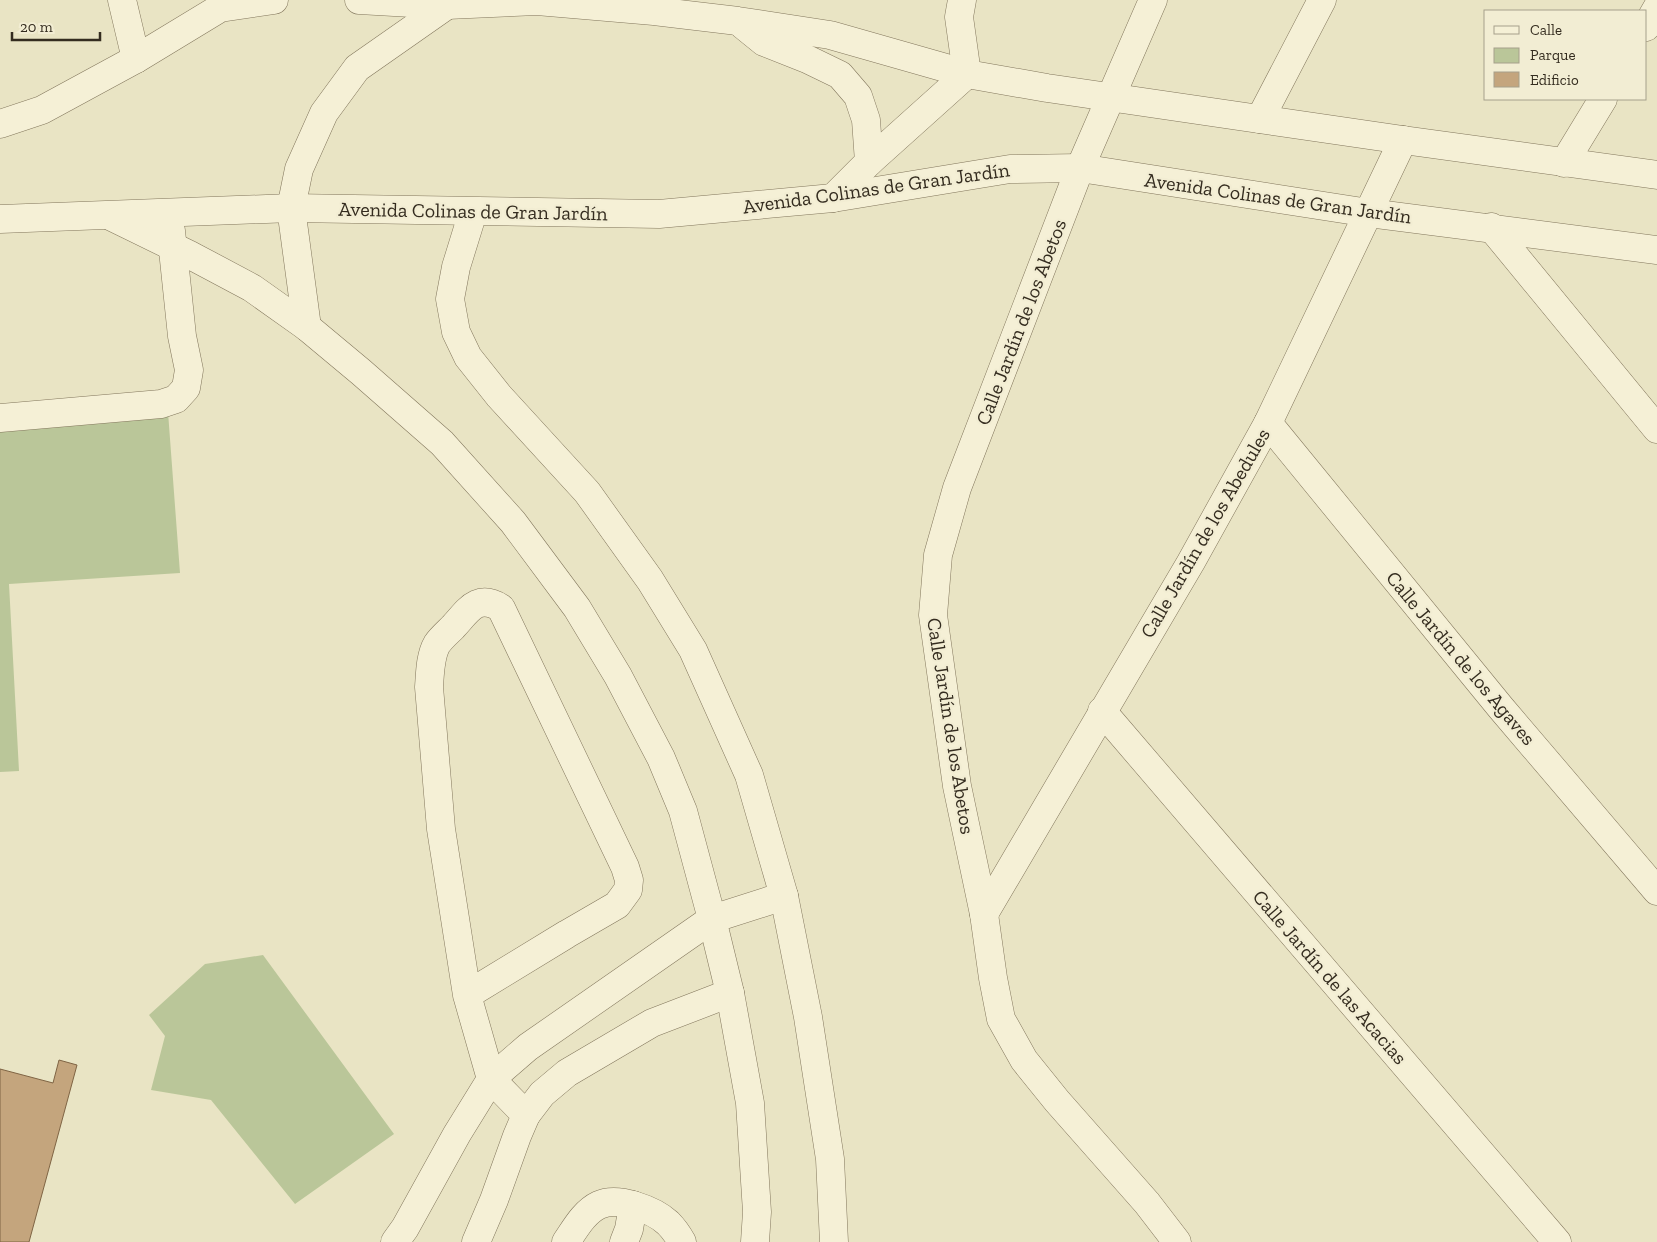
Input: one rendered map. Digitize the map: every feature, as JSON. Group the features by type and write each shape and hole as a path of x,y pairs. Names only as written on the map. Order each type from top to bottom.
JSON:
{"street":[{"path":"122,0 136,59"},
{"path":"0,124 42,110 136,59 220,4 274,0"},
{"path":"360,0 447,5 537,1 654,11 738,21 830,35 967,74 1047,88 1657,175"},
{"path":"962,0 959,17 967,74"},
{"name":"Calle Jardín de los Abetos","path":"1153,0 1080,168 957,488 938,555 933,615 957,786 984,914 1001,1019 1024,1060 1057,1101 1147,1203 1177,1242"},
{"path":"1260,119 1322,0"},
{"path":"307,327 291,208 299,169 324,113 357,68 447,5"},
{"path":"1647,25 1657,8"},
{"path":"738,21 764,42 807,59 840,75 858,96 866,120 869,162"},
{"path":"833,198 869,162 967,74"},
{"path":"1564,163 1602,100"},
{"name":"Calle Jardín de los Abedules","path":"984,914 1191,562 1268,423 1370,213 1403,140"},
{"name":"Avenida Colinas de Gran Jardín","path":"0,219 291,208 659,214 833,198 1010,169 1080,168 1370,213 1491,227 1657,250"},
{"path":"0,418 161,404 176,399 186,388 189,370 182,336 170,212"},
{"path":"473,212 456,267 450,299 456,332 468,357 499,396 587,492 650,580 693,650 749,775 784,896 808,1017 830,1159 834,1242"},
{"path":"109,215 252,288 307,327 361,372 442,443 513,522 577,608 618,676 661,758 683,811 730,993 750,1103 757,1212 754,1242"},
{"path":"1491,227 1657,429"},
{"name":"Calle Jardín de los Agaves","path":"1268,423 1501,708 1657,891"},
{"path":"468,995 617,905 628,890 629,880 625,866 501,608 484,602 474,604 437,644 431,664 429,687 441,829 468,995 491,1079 526,1115"},
{"name":"Calle Jardín de las Acacias","path":"1102,712 1557,1242"},
{"path":"395,1242 405,1228 456,1134 491,1079 528,1047 712,918 784,896"},
{"path":"476,1242 494,1200 516,1136 526,1115 542,1094 567,1073 652,1023 730,993"},
{"path":"566,1242 584,1216 600,1204 618,1202 633,1205 652,1213 666,1222 677,1233 682,1242"},
{"path":"1147,1203 1152,1242"},
{"path":"624,1242 629,1229 633,1205"}],"green space":[{"path":"168,412 180,573 9,584 19,771 0,772 0,429"},
{"path":"263,955 394,1134 295,1204 211,1100 151,1090 165,1036 149,1015 205,964"}],"building":[{"path":"59,1060 77,1065 29,1242 0,1242 0,1069 53,1083"}]}
